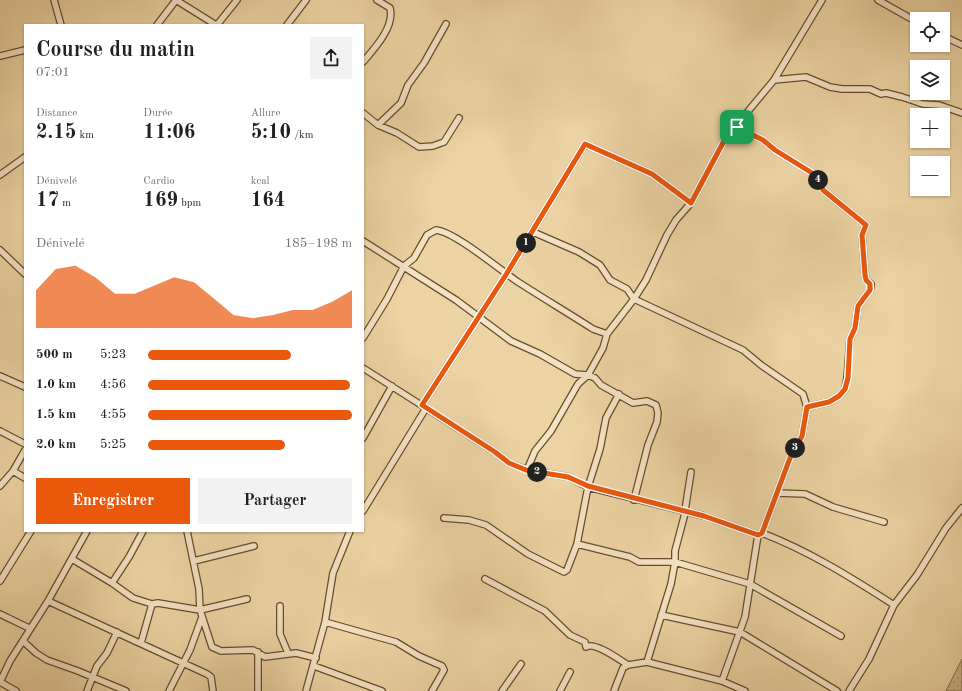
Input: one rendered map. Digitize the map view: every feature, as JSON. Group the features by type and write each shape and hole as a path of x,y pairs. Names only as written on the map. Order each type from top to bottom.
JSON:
{"street":[{"path":"54,0 61,24"},
{"path":"158,24 176,0 215,24"},
{"path":"218,24 237,0"},
{"path":"288,24 306,0"},
{"path":"364,61 386,31 390,18 390,8 377,0"},
{"path":"526,470 535,451 552,431 578,384 588,375 603,348 607,334 634,299 646,280 676,220 691,203 725,139 737,127 774,80 822,0"},
{"path":"878,0 910,18"},
{"path":"378,125 401,103 408,85 424,63 446,24"},
{"path":"950,39 962,45"},
{"path":"0,56 24,50"},
{"path":"774,80 806,77 830,87 842,89 870,89 881,94 886,93 922,104 939,105 962,113"},
{"path":"364,114 378,125 397,133 419,147 433,146 444,142 448,138 459,118"},
{"path":"737,127 763,140 775,150 812,173 821,183 823,190 866,225 862,235 865,275 866,280 870,284 870,290 858,306 855,328 850,339 847,383 839,396 829,402 807,407"},
{"path":"364,509 477,317 507,273 585,144 652,174 691,203"},
{"path":"0,175 24,158"},
{"path":"364,336 387,299 404,266 414,258 427,235 436,230 445,232 480,254 593,329 607,334"},
{"path":"532,232 579,252 600,265 610,280 627,289 634,299 743,350 761,365 803,394 807,407 802,436 790,458 778,493 760,534 745,617 722,681"},
{"path":"364,243 404,266 456,300 477,317 511,340 576,374 588,375 595,378 601,385 633,403 647,401 656,405 658,410 657,422 648,445 634,500"},
{"path":"0,250 24,273"},
{"path":"364,369 495,452 509,463 526,470 568,477 588,486 634,500 704,516 760,534 803,551 857,581 894,605"},
{"path":"0,376 24,387"},
{"path":"364,436 392,386"},
{"path":"444,518 469,520 486,525 528,554 564,572 567,570 578,544 588,486 600,449 606,418 619,394"},
{"path":"0,431 24,443"},
{"path":"0,486 13,471 24,452"},
{"path":"13,471 24,477"},
{"path":"647,662 671,584 675,562 675,551 685,512 691,472"},
{"path":"778,493 805,494 833,507 884,522"},
{"path":"850,691 869,659 894,605 917,575 946,528 962,508"},
{"path":"0,581 30,532"},
{"path":"16,691 0,682 29,628 48,601 86,532"},
{"path":"112,583 129,557 142,532"},
{"path":"187,532 199,589 200,610 209,642 215,650 253,650 264,656 288,653 316,658"},
{"path":"306,691 325,622 333,573 350,532"},
{"path":"578,544 630,557 639,562 675,562 750,584 841,636"},
{"path":"194,561 254,546"},
{"path":"72,559 112,583 133,598 152,604 158,603 200,610 247,599"},
{"path":"485,579 544,611 570,635 585,642 586,647 592,645 617,657 628,665"},
{"path":"48,601 183,662 211,677 213,691"},
{"path":"141,643 152,604"},
{"path":"280,606 280,634 288,653"},
{"path":"0,614 29,628"},
{"path":"661,615 740,632 837,691"},
{"path":"169,691 190,650 198,624 202,617"},
{"path":"325,622 396,642 418,656 442,666 444,670 432,691"},
{"path":"88,691 94,678 97,666 107,653 117,632"},
{"path":"23,641 41,657 126,691"},
{"path":"258,652 258,691"},
{"path":"614,691 623,668 628,665 647,662 722,681 745,691"},
{"path":"502,691 521,664"},
{"path":"314,666 382,691"},
{"path":"560,691 570,672"}],"shaded area":[{"path":"962,659 962,691 946,691"}],"route":[{"path":"737,127 763,140 775,150 812,173 823,186 823,190 866,225 862,235 865,275 866,280 870,284 870,290 858,306 855,328 850,339 848,378 845,389 839,396 829,402 807,407 802,436 790,458 762,533 758,535 745,529 704,516 634,500 588,486 568,477 526,470 509,463 495,452 422,405 477,317 507,273 585,144 652,174 691,203 725,139 737,127"}]}
